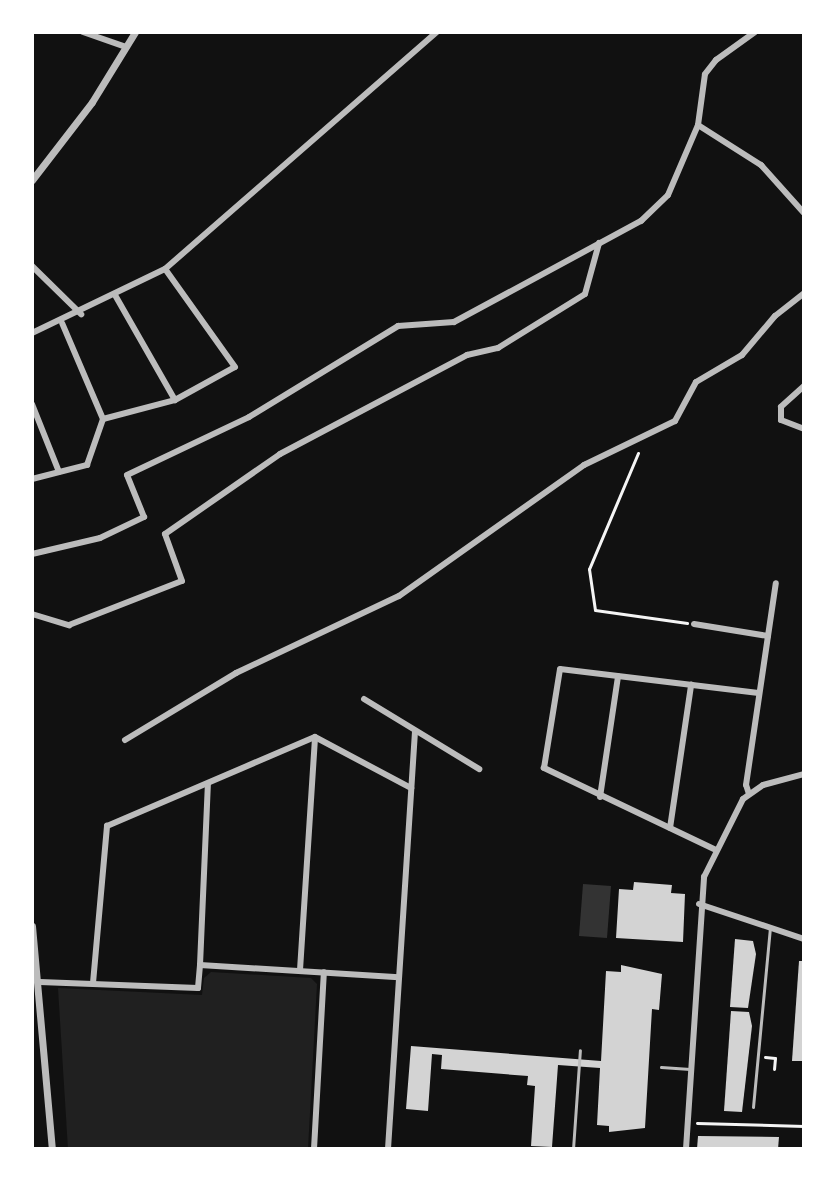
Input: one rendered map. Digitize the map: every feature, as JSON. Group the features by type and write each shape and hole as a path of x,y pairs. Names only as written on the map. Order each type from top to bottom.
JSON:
{"street":[{"path":"83,32 126,47"},
{"path":"32,180 92,102 135,32"},
{"path":"32,333 81,314 165,269 437,32"},
{"path":"32,554 100,538 144,517 127,475 249,417 398,326 454,322 657,210 684,166 698,125 705,74 716,60 755,32"},
{"path":"698,125 761,165 804,213"},
{"path":"32,614 69,625 182,581 165,534 280,454 442,368 498,348 585,294 599,243"},
{"path":"32,266 81,314"},
{"path":"103,419 175,400 235,367 165,269"},
{"path":"125,740 236,673 399,596 584,465 675,421 696,382 742,355 775,316 804,293"},
{"path":"115,295 175,400"},
{"path":"32,479 87,465 103,419 62,323"},
{"path":"804,386 781,407 781,420 804,429"},
{"path":"32,404 59,472"},
{"path":"686,1149 699,904 716,850 749,794 759,693 776,583"},
{"path":"694,624 768,636"},
{"path":"716,850 544,768 560,669 759,693"},
{"path":"600,797 618,676"},
{"path":"670,828 691,685"},
{"path":"364,699 479,769"},
{"path":"388,1149 415,731"},
{"path":"315,737 411,788"},
{"path":"93,983 107,826 315,737"},
{"path":"300,970 315,737"},
{"path":"749,794 804,774"},
{"path":"40,982 198,988 208,784"},
{"path":"699,904 804,939"},
{"path":"32,926 40,982 52,1149"},
{"path":"200,965 399,977"},
{"path":"314,1149 324,972"}],"lane":[{"path":"753,1107 770,928"},
{"path":"573,1149 580,1050"},
{"path":"661,1067 690,1069"}],"path":[{"path":"638,453 589,569 595,610 694,624"},
{"path":"757,1056 775,1058 774,1069"},
{"path":"697,1123 804,1126"}],"shaded area":[{"path":"583,884 611,886 607,938 579,936"},
{"path":"211,972 311,978 317,984 308,1149 68,1149 58,988 202,995 204,978"}],"building":[{"path":"634,882 672,885 671,893 685,894 683,942 616,938 619,889 633,890"},
{"path":"735,939 753,941 756,954 748,1008 730,1007"},
{"path":"799,961 804,961 804,1061 792,1061"},
{"path":"621,965 662,974 659,1010 652,1009 645,1128 609,1132 609,1126 597,1125 600,1068 558,1065 552,1147 531,1146 535,1086 527,1085 528,1076 441,1069 442,1055 432,1054 428,1111 406,1109 411,1046 601,1061 606,971 621,972"},
{"path":"731,1011 749,1012 752,1026 742,1112 724,1111"},
{"path":"698,1136 779,1137 778,1149 697,1149"}]}
